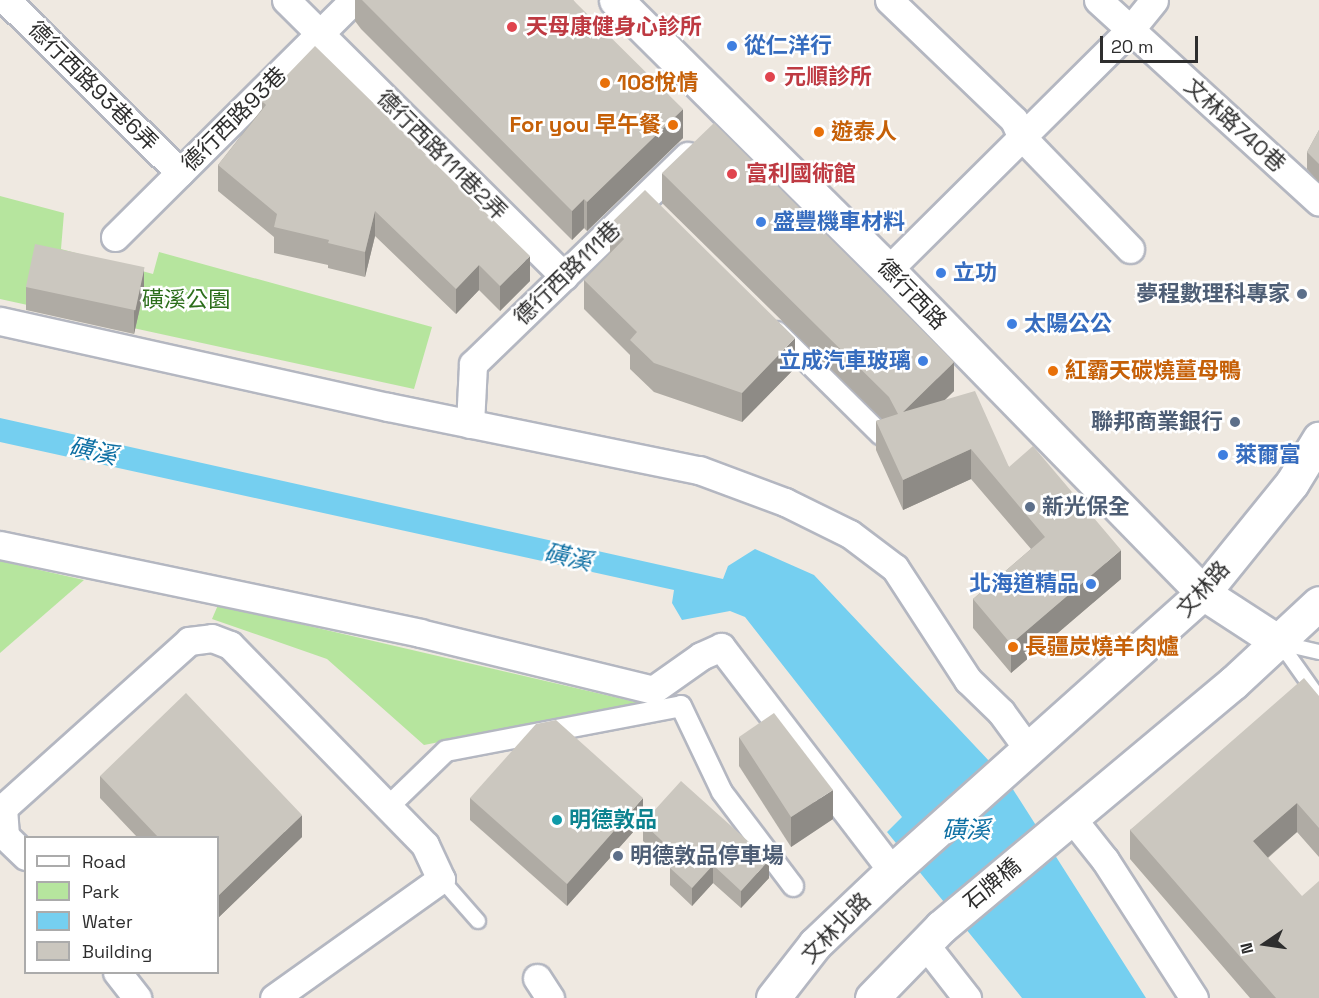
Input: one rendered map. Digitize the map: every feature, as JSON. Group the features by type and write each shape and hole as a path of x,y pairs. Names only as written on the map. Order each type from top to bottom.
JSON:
{"main road":[{"name":"德行西路","path":"616,0 717,128 888,270 1203,593 1280,643"},
{"name":"文林路","path":"1018,757 1203,593 1292,483 1319,439"},
{"path":"1070,816 1280,643 1319,603"},
{"path":"898,866 1018,757"},
{"name":"石牌橋","path":"932,935 1070,816"},
{"name":"文林北路","path":"773,998 815,944 898,866"},
{"path":"872,998 932,935"}],"street":[{"name":"德行西路93巷6弄","path":"6,0 180,172"},
{"name":"德行西路111巷2弄","path":"286,0 564,276"},
{"name":"德行西路93巷","path":"115,237 354,0"},
{"path":"890,0 1014,120 1021,136 1130,249"},
{"name":"文林路740巷","path":"1098,0 1319,202"},
{"path":"888,270 1130,30 1154,0"},
{"name":"德行西路111巷","path":"470,424 473,364 564,276 651,208 717,128"},
{"path":"762,317 881,435"},
{"path":"0,321 470,424 699,470 785,502 850,534 895,568 968,680 1001,712 1018,757"},
{"path":"0,545 420,633 653,690 701,656 721,647 898,866"},
{"path":"24,854 3,836 3,808 189,641 212,638 230,645 425,845 441,879 274,998"},
{"path":"387,808 446,751 681,706 722,792 793,886"},
{"path":"1070,816 1105,860 1194,998"},
{"path":"932,935 967,998"},
{"path":"119,974 137,998"}],"lane":[{"path":"1280,643 1319,652"},
{"path":"1280,643 1319,698"},
{"path":"441,879 478,921"}],"green space":[{"name":"磺溪公園","path":"0,196 64,213 61,249 153,274 159,252 432,327 414,389 0,299"},
{"path":"0,561 84,580 0,653"},
{"path":"218,605 640,703 424,745 327,659 212,619"}],"water":[{"name":"磺溪","path":"0,418 723,579 728,566 755,549 814,575 1007,780 1146,998 1022,998 887,832 902,817 745,617 730,611 682,620 672,603 674,590 0,442"}],"building":[{"path":"362,0 573,0 683,109 587,202 584,199 572,211"},
{"path":"315,46 530,256 500,286 479,265 456,289 375,211 365,252 328,243 329,240 274,227 277,214 218,165 266,105 262,101"},
{"path":"714,123 954,362 903,412 975,391 1009,467 1033,446 1121,550 1011,644 973,599 1045,537 971,449 903,480 876,421 898,414 889,397 662,173"},
{"path":"1319,130 1319,164 1307,152"},
{"path":"645,190 795,338 742,393 654,363 630,340 637,332 584,280 624,239 610,224"},
{"path":"35,244 145,267 135,310 26,287"},
{"path":"1304,678 1319,696 1319,828 1297,803 1253,841 1302,896 1319,881 1319,998 1276,998 1130,830"},
{"path":"186,693 302,815 219,895 219,836 157,836 100,776"},
{"path":"774,713 833,790 791,817 739,737"},
{"name":"明德敦品","path":"556,720 643,798 567,884 470,798 536,724"},
{"name":"明德敦品","path":"681,781 769,860 741,891 713,865 692,888 670,868 679,857 643,823"}],"place":[{"name":"天母康健身心診所","path":"512,27"},
{"name":"從仁洋行","path":"732,46"},
{"name":"元順診所","path":"770,77"},
{"name":"108悅情","path":"605,83"},
{"name":"For you 早午餐","path":"673,125"},
{"name":"遊泰人","path":"819,132"},
{"name":"富利國術館","path":"732,174"},
{"name":"盛豐機車材料","path":"761,222"},
{"name":"立功","path":"941,273"},
{"name":"夢程數理科專家","path":"1302,294"},
{"name":"太陽公公","path":"1012,324"},
{"name":"立成汽車玻璃","path":"923,361"},
{"name":"紅霸天碳燒薑母鴨","path":"1053,371"},
{"name":"聯邦商業銀行","path":"1235,422"},
{"name":"萊爾富","path":"1223,455"},
{"name":"新光保全","path":"1030,507"},
{"name":"北海道精品","path":"1091,584"},
{"name":"長疆炭燒羊肉爐","path":"1013,647"},
{"name":"明德敦品","path":"557,820"},
{"name":"明德敦品停車場","path":"618,856"}]}
